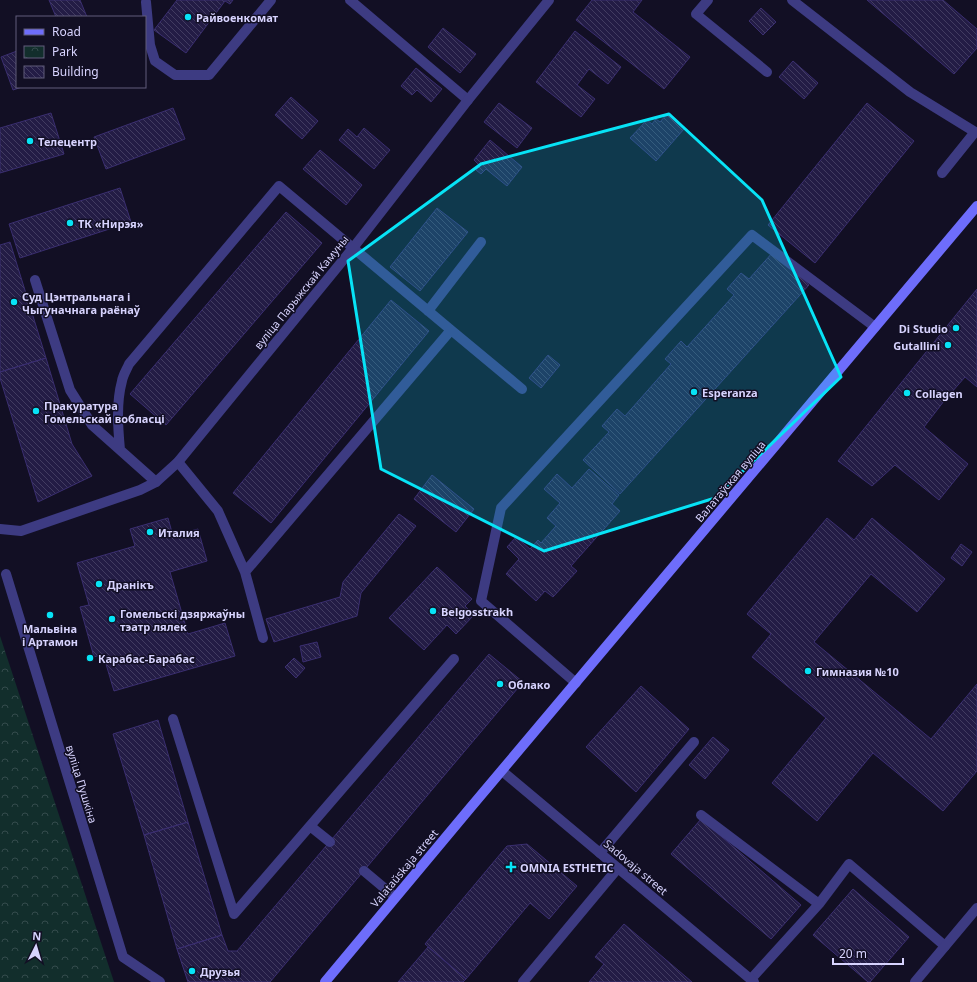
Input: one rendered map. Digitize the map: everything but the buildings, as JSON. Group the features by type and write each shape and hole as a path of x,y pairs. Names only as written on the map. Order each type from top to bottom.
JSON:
{"street":[{"path":"146,2 150,45 155,60 175,76 189,76 209,75 271,0"},
{"path":"350,0 468,100"},
{"name":"вуліца Парыжскай Камуны","path":"0,529 21,531 140,490 156,482 178,462 353,248 468,100 549,0"},
{"path":"708,0 696,14 767,72"},
{"path":"792,0 910,92 975,132 942,173"},
{"path":"120,450 118,432 119,392 122,379 129,364 279,186 522,390"},
{"name":"Валатаўская вуліца","path":"502,771 977,206"},
{"path":"576,683 481,601 501,508 752,236 876,327"},
{"path":"428,311 481,242"},
{"path":"35,280 70,390 92,425 156,482"},
{"path":"245,572 452,330"},
{"path":"178,462 218,511 245,572 263,638"},
{"name":"вуліца Пушкіна","path":"6,574 123,957 160,982"},
{"path":"173,719 234,914 454,659"},
{"path":"600,853 694,742"},
{"name":"Sadovaja street","path":"502,771 752,981"},
{"name":"Valataŭskaja street","path":"325,982 502,771"},
{"path":"701,815 819,904"},
{"path":"310,826 330,842"},
{"path":"752,981 819,904 850,864 945,946"},
{"path":"523,982 618,868"},
{"path":"364,871 395,897"},
{"path":"915,982 977,908"}],"highlighted area":[{"path":"669,114 762,200 841,377 715,498 544,551 381,469 348,261 481,164"}],"green space":[{"path":"0,636 114,982 0,982"}],"place":[{"name":"Райвоенкомат","path":"188,17"},
{"name":"Телецентр","path":"30,141"},
{"name":"ТК «Нирэя»","path":"70,223"},
{"name":"Суд Цэнтральнага і Чыгуначнага раёнаў","path":"14,302"},
{"name":"Di Studio","path":"956,328"},
{"name":"Gutallini","path":"948,345"},
{"name":"Esperanza","path":"694,392"},
{"name":"Collagen","path":"907,393"},
{"name":"Пракуратура Гомельскай вобласці","path":"36,411"},
{"name":"Италия","path":"150,532"},
{"name":"Дранікъ","path":"99,584"},
{"name":"Belgosstrakh","path":"433,611"},
{"name":"Мальвіна і Артамон","path":"50,615"},
{"name":"Гомельскі дзяржаўны тэатр лялек","path":"112,619"},
{"name":"Карабас-Барабас","path":"90,658"},
{"name":"Гимназия №10","path":"808,671"},
{"name":"Облако","path":"500,684"},
{"name":"OMNIA ESTHETIC","path":"511,867"},
{"name":"Друзья","path":"192,971"}]}
